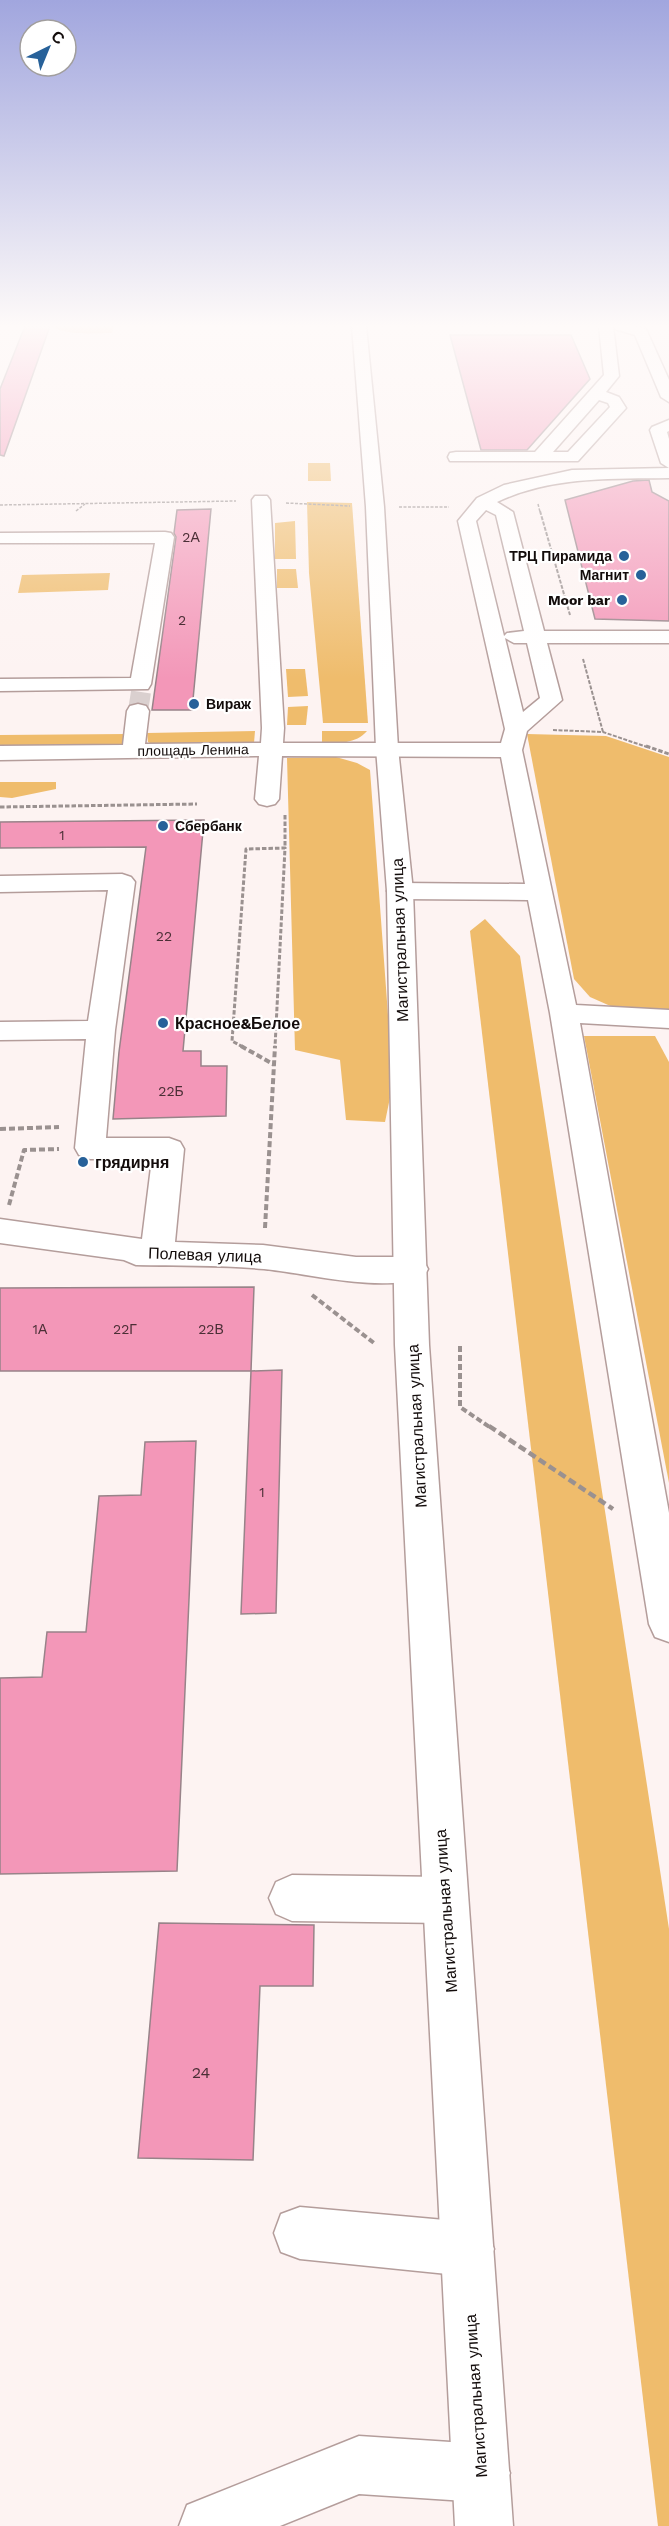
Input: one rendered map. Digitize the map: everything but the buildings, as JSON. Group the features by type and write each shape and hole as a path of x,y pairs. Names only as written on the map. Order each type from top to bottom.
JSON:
{"main road":[{"name":"Магистральная улица","path":"369,444 375,507 387,748 400,891 412,1345 482,2500"},
{"path":"540,457 551,444"},
{"path":"456,457 572,457 584,444"},
{"path":"663,444 669,463"},
{"path":"669,473 572,475 532,483 510,489 483,502 467,522 495,638 514,739 540,892 564,1013 654,1537 665,1582 669,1624"},
{"path":"261,500 272,750 267,799"},
{"path":"483,502 504,512 551,700 514,739"},
{"path":"0,538 165,537 140,696 134,751"},
{"path":"495,638 669,637"},
{"path":"0,685 140,696"},
{"name":"площадь Ленина","path":"0,753 387,748 514,739"},
{"path":"0,884 122,882 101,1030 91,1137 169,1149 157,1253"},
{"path":"400,891 540,892"},
{"path":"564,1013 669,1019"},
{"path":"0,1031 101,1030"},
{"name":"Полевая улица","path":"0,1239 18,1251 263,1257 356,1269 411,1269"},
{"path":"292,1898 445,1900"},
{"path":"300,2233 467,2249"},
{"path":"208,2526 359,2465 482,2500"}],"path":[{"path":"532,483 603,732"},
{"path":"76,511 86,503"},
{"path":"0,807 197,804"},
{"path":"273,1064 232,1041 246,849 285,848 263,1257 374,1343"},
{"path":"0,1129 91,1137"},
{"path":"0,1239 24,1150 91,1137"},
{"path":"460,1346 459,1407 654,1537"}],"shaded area":[{"path":"308,463 330,463 331,481 308,481"},
{"path":"307,502 352,503 368,723 323,723 309,573"},
{"path":"295,521 296,559 275,559 275,523"},
{"path":"277,569 296,569 298,588 277,588"},
{"path":"110,573 108,590 18,593 22,575"},
{"path":"286,669 305,669 308,696 288,697"},
{"path":"308,706 306,725 287,725 288,707"},
{"path":"255,731 254,743 152,744 148,742 147,733"},
{"path":"322,731 367,731 352,741 322,744"},
{"path":"127,734 127,740 121,746 0,746 0,735"},
{"path":"527,734 606,736 669,757 669,1013 624,1012 590,997 574,979"},
{"path":"336,757 357,763 370,770 393,1083 385,1122 346,1120 340,1060 295,1050 287,758"},
{"path":"0,782 56,782 56,789 12,798 0,797"},
{"path":"485,919 520,956 669,1929 669,2526 658,2526 470,931"},
{"path":"584,1036 655,1036 669,1062 669,1483"}],"tunnel":[{"path":"138,711 141,692"}],"place":[{"name":"ТРЦ Пирамида","path":"624,556"},
{"name":"Магнит","path":"641,575"},
{"name":"Moor bar","path":"622,600"},
{"name":"Вираж","path":"194,704"},
{"name":"Сбербанк","path":"163,826"},
{"name":"Красное&Белое","path":"163,1023"},
{"name":"грядирня","path":"83,1162"}]}
